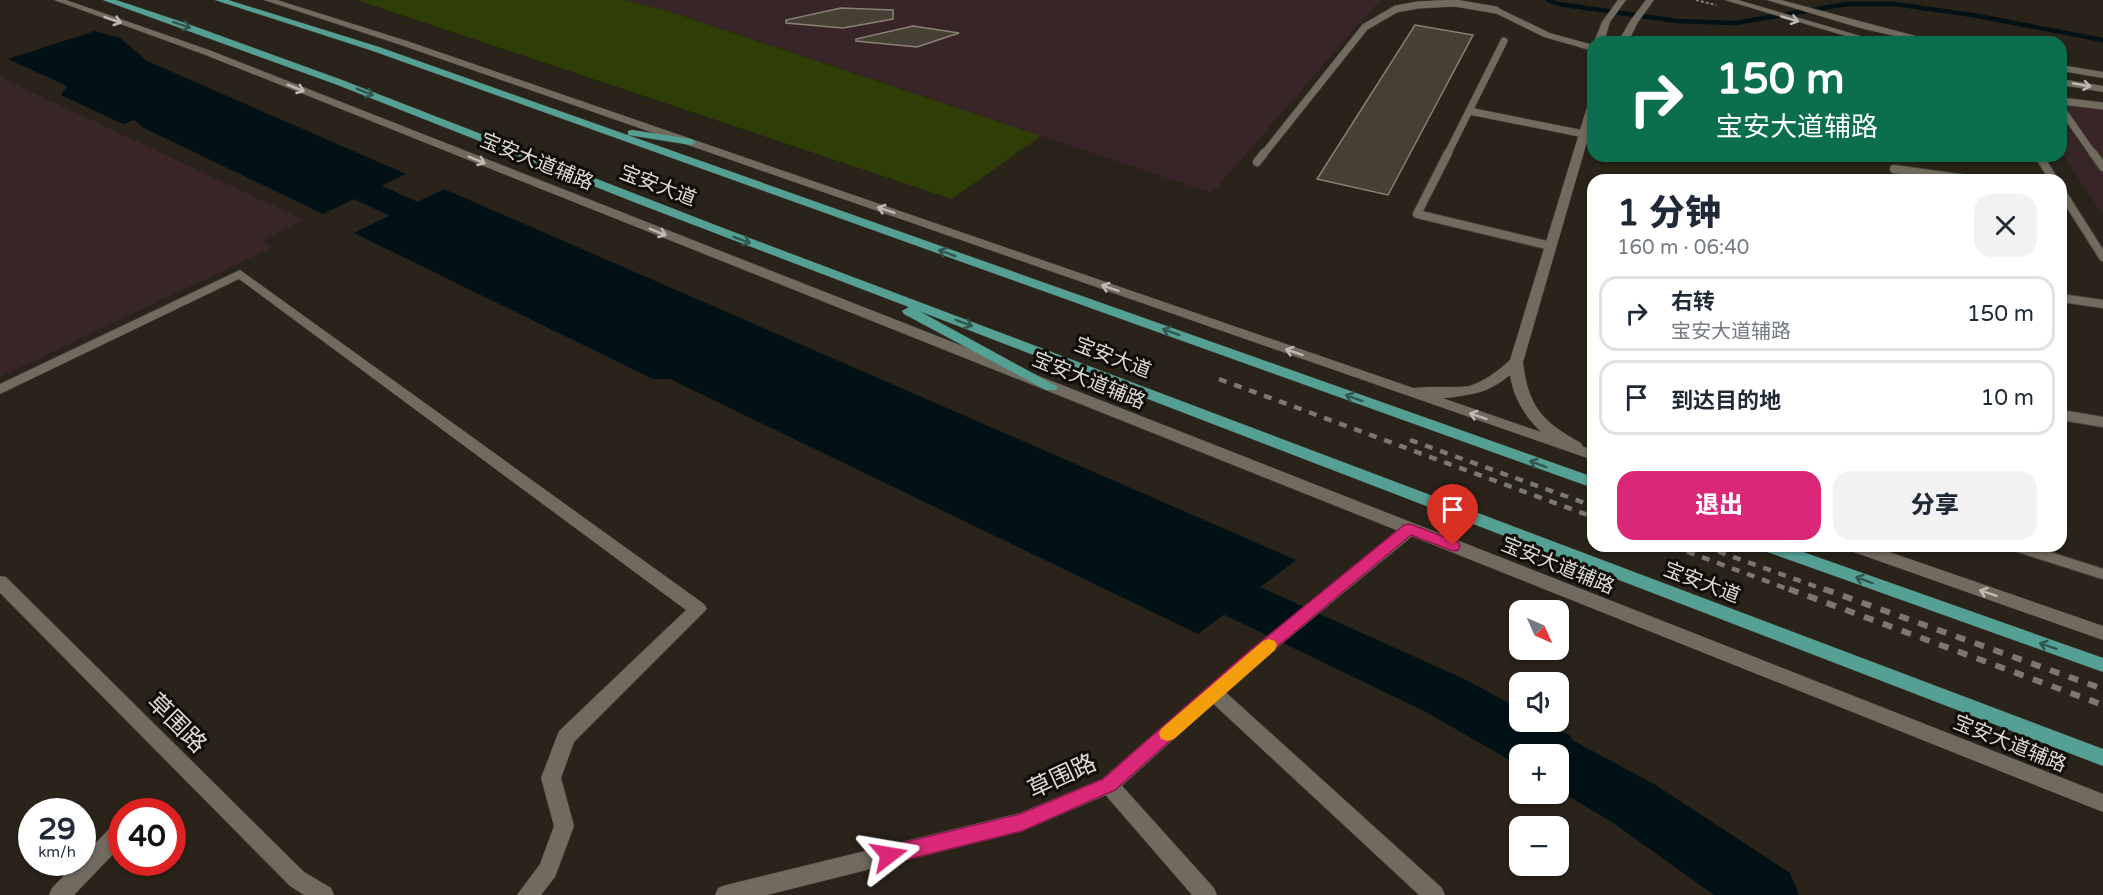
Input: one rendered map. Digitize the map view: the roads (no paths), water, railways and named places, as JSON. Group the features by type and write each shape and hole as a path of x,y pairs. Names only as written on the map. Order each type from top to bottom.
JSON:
{"main road":[{"name":"宝安大道辅路","path":"58,0 206,52 2103,803"},
{"name":"宝安大道","path":"107,0 333,80 620,194 2103,758"},
{"name":"宝安大道","path":"219,0 376,50 598,128 1587,481"},
{"path":"268,0 404,43 1587,453"},
{"path":"1601,36 1606,22 1623,0"},
{"path":"1626,36 1647,3 1656,0"},
{"path":"1771,0 1907,36"},
{"path":"1725,2 1741,4 1854,36"},
{"path":"1496,9 1547,35 1587,46"},
{"path":"2067,69 2103,75"},
{"path":"2067,83 2103,89"},
{"path":"1587,124 1516,362 1517,381 1528,411 1556,436 1587,452"},
{"path":"598,128 691,142"},
{"path":"0,390 240,274 698,609 566,737 551,778 564,826 548,870 528,895"},
{"path":"856,283 1051,387"},
{"path":"1411,392 1449,394 1470,391 1502,376 1516,362"},
{"name":"草围路","path":"726,895 1022,822 1109,785 1248,662 1410,529"},
{"path":"1785,552 2103,665"},
{"path":"1871,552 2103,633"},
{"name":"草围路","path":"0,582 297,879 323,895"},
{"path":"1214,693 1434,895"},
{"path":"1109,785 1206,895"},
{"path":"60,895 108,845"}],"lane":[{"path":"1432,0 1496,9"},
{"path":"1474,0 1496,9"},
{"path":"1257,162 1365,27 1377,16 1388,10 1404,7 1455,3"},
{"path":"1504,41 1417,214 1551,246"},
{"path":"2067,102 2103,106"},
{"path":"1469,111 1584,134"},
{"path":"2067,116 2103,167"},
{"path":"1894,169 1930,174"},
{"path":"2067,201 2103,257"},
{"path":"2067,299 2103,304"},
{"path":"2067,416 2103,422"},
{"path":"2034,552 2103,574"}],"waterway":[{"path":"1548,0 1559,4 1676,21 1735,23 1847,4 1895,4 1972,15 2103,40"},
{"path":"312,166 459,235"},
{"path":"1187,575 1446,696 1532,744"},
{"path":"1569,766 1633,803 1767,895"}],"railway":[{"path":"1219,379 1587,515"},
{"path":"1410,440 1587,504"},
{"path":"1688,552 1793,591"},
{"path":"1720,552 1828,591"},
{"path":"1789,589 2103,705"},
{"path":"1824,589 2103,689"}]}
